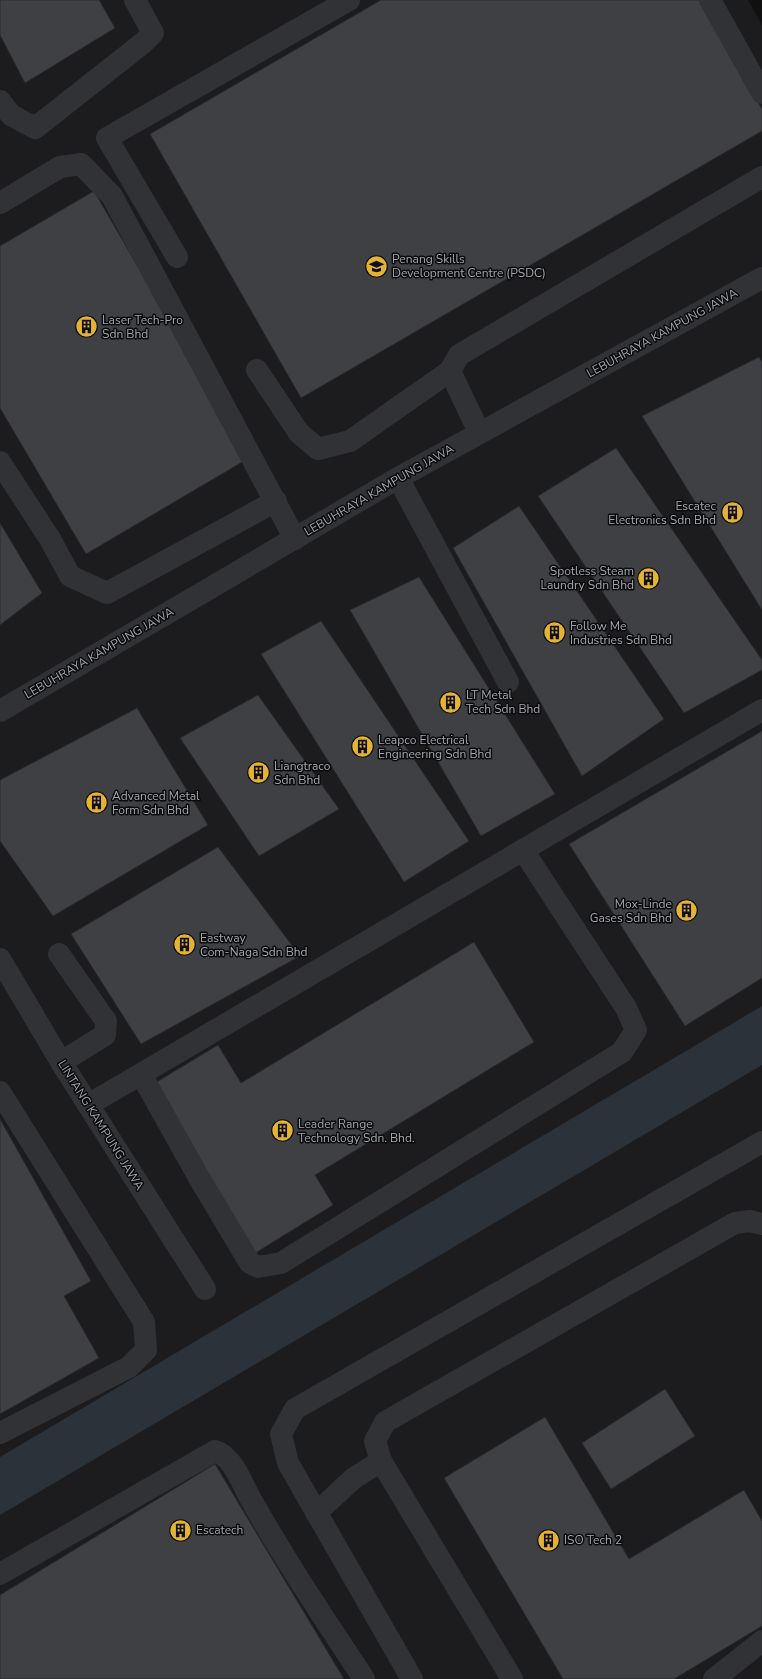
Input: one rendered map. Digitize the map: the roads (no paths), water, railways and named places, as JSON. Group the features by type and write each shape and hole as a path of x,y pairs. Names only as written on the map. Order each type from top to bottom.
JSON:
{"street":[{"path":"0,101 11,115 35,128 143,43 153,32 135,0"},
{"path":"178,257 107,138 349,0"},
{"path":"710,0 762,93"},
{"path":"0,203 60,167 81,164 112,196 295,539"},
{"path":"257,370 299,433 318,449 350,441 450,371 459,354 762,177"},
{"name":"LEBUHRAYA KAMPUNG JAWA","path":"0,711 398,478 479,432 762,278"},
{"path":"450,371 479,432"},
{"path":"0,462 50,539 70,576 106,593 276,501"},
{"path":"398,478 508,682"},
{"path":"88,1105 762,710"},
{"path":"141,1074 198,1176 250,1263 258,1267 281,1263 622,1052 636,1030 626,1008 523,850"},
{"path":"59,954 106,1021 105,1035 61,1062"},
{"name":"LINTANG KAMPUNG JAWA","path":"0,959 61,1062 205,1289"},
{"path":"0,1092 144,1322 146,1350 129,1367 0,1433"},
{"path":"412,1679 288,1464 281,1434 295,1409 762,1142"},
{"path":"512,1679 381,1461 375,1441 385,1422 735,1223 750,1221 762,1224"},
{"path":"0,1574 215,1451 223,1453 232,1466 276,1544 364,1679"},
{"path":"316,1513 354,1478 381,1461"},
{"path":"714,1679 762,1641"}],"place":[{"name":"Penang Skills Development Centre (PSDC)","path":"377,266"},
{"name":"Laser Tech-Pro Sdn Bhd","path":"86,327"},
{"name":"Escatec Electronics Sdn Bhd","path":"732,513"},
{"name":"Spotless Steam Laundry Sdn Bhd","path":"649,578"},
{"name":"Follow Me Industries Sdn Bhd","path":"554,633"},
{"name":"LT Metal Tech Sdn Bhd","path":"451,702"},
{"name":"Leapco Electrical Engineering Sdn Bhd","path":"363,747"},
{"name":"Liangtraco Sdn Bhd","path":"259,773"},
{"name":"Advanced Metal Form Sdn Bhd","path":"97,803"},
{"name":"Mox-Linde Gases Sdn Bhd","path":"687,911"},
{"name":"Eastway Com-Naga Sdn Bhd","path":"185,945"},
{"name":"Leader Range Technology Sdn. Bhd.","path":"283,1131"},
{"name":"Escatech","path":"181,1530"},
{"name":"ISO Tech 2","path":"549,1540"}]}
